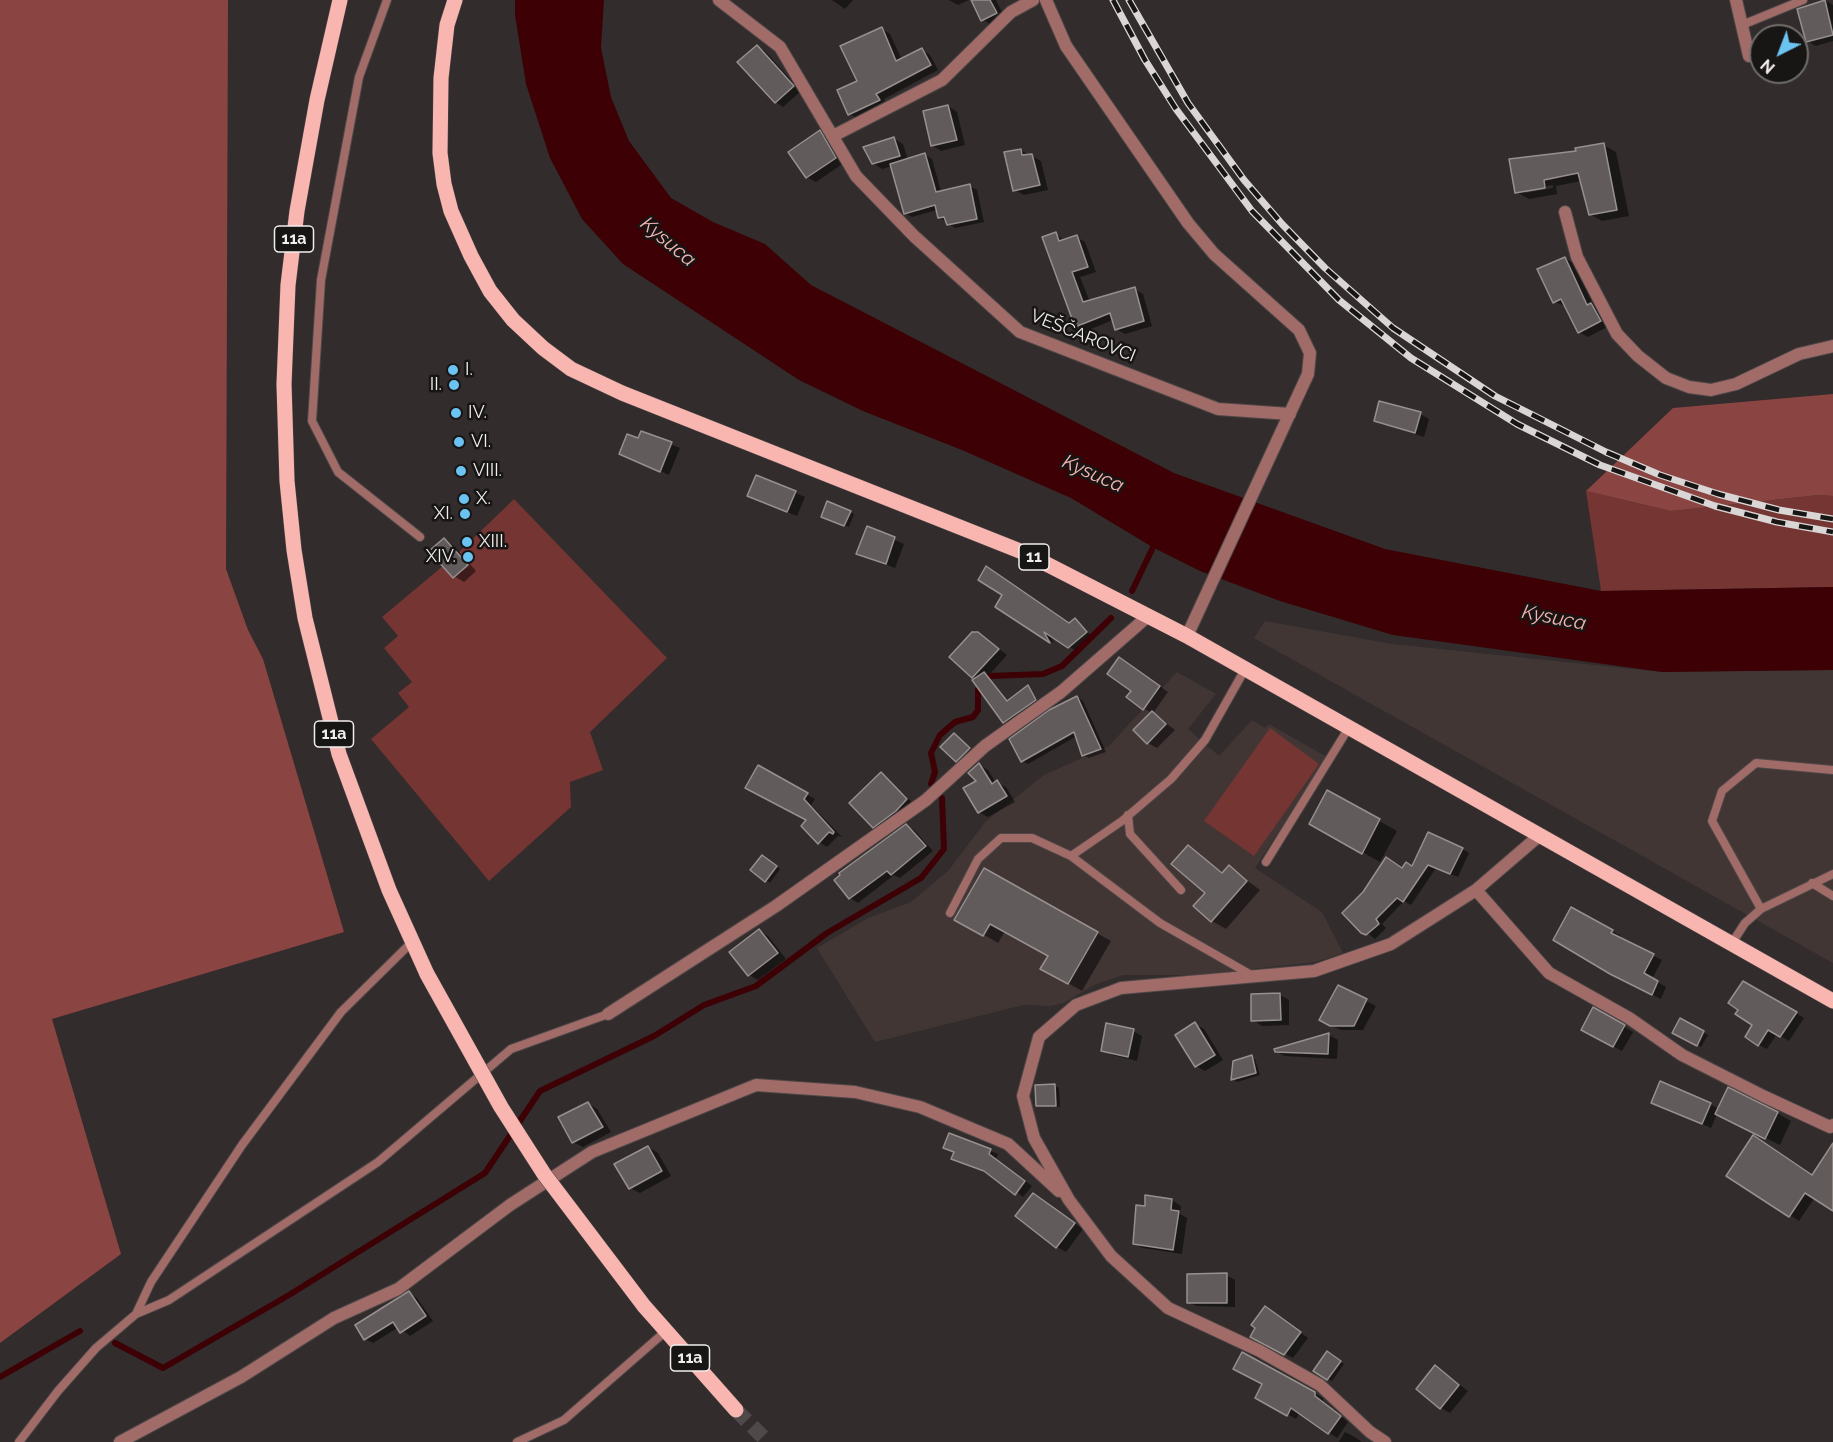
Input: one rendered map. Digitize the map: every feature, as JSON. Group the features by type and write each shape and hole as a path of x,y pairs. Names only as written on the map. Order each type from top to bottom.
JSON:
{"main road":[{"name":"11a","path":"340,0 317,100 288,285 284,384 287,481 299,584 321,687 339,754 412,942 427,974 496,1098 544,1174 644,1306 736,1410"},
{"name":"11","path":"455,0 447,25 441,78 440,153 444,184 451,211 490,291 513,320 543,348 571,369 622,393 1025,553 1187,636 1244,671 1833,1001"}],"street":[{"name":"VEŠČAROVCI","path":"719,0 780,47 856,176 914,236 1020,332 1218,409 1290,414"},
{"path":"833,136 942,80 1011,12 1033,0"},
{"path":"1046,0 1066,46 1188,223 1214,254 1299,330 1310,353 1308,374 1187,636"},
{"path":"1736,0 1749,56"},
{"path":"1565,212 1577,257 1617,334 1638,356 1666,378 1689,387 1711,390 1736,384 1800,354 1833,345"},
{"path":"608,1014 776,906 926,800 985,746 1060,692 1147,617"},
{"path":"1385,1442 1370,1432 1320,1385 1260,1351 1168,1308 1111,1256 1069,1200 1034,1138 1023,1096 1039,1037 1076,1005 1121,988 1256,978 1314,971 1391,944 1476,890 1540,836"},
{"path":"1476,890 1549,973 1629,1018 1682,1055 1763,1096 1830,1126 1833,1125"},
{"path":"120,1442 242,1377 334,1318 398,1289 510,1205 592,1152 756,1085 855,1092 920,1107 1008,1144 1069,1200"}],"lane":[{"path":"387,0 359,77 321,280 312,421 338,472 420,537"},
{"path":"1742,25 1803,0"},
{"path":"1071,856 1128,815 1171,778 1205,740 1244,671"},
{"path":"1266,862 1348,729"},
{"path":"1761,909 1712,821 1722,792 1756,763 1833,770"},
{"path":"1128,815 1130,834 1181,890"},
{"path":"950,913 978,859 1000,838 1032,838 1071,856 1160,923 1256,978"},
{"path":"1732,943 1745,923 1761,909 1833,874"},
{"path":"1812,884 1833,896"},
{"path":"136,1314 151,1282 242,1145 340,1012 412,942"},
{"path":"19,1442 58,1391 96,1348 136,1314 169,1300 378,1162 511,1049 608,1014"},
{"path":"517,1442 564,1420 666,1331"}],"shaded area":[{"path":"0,0 228,0 226,569 248,630 263,659 344,932 52,1019 121,1254 0,1343"},
{"path":"1833,394 1833,496 1819,495 1671,511 1586,491 1673,408"},
{"path":"1586,491 1671,511 1819,495 1833,496 1833,587 1601,591"},
{"path":"514,499 667,658 590,732 603,770 570,782 571,807 489,881 371,739 409,707 398,693 412,682 384,648 398,636 382,617 456,555"},
{"path":"1265,621 1392,644 1662,672 1833,670 1833,963 1254,638"},
{"path":"1177,672 1216,694 1188,729 1219,756 1252,720 1265,728 1269,724 1327,757 1255,868 1322,912 1343,953 1316,962 1196,975 1123,975 1094,985 1064,1003 1051,1006 1023,1005 875,1042 817,948 868,918 911,902 948,871 986,821 1044,775 1109,746"},
{"path":"1270,728 1319,764 1254,856 1204,821"}],"water":[{"name":"Kysuca","path":"515,0 604,0 601,48 611,97 629,141 671,198 713,222 765,244 811,285 1174,473 1385,549 1601,591 1833,587 1833,670 1662,672 1393,635 1280,601 1200,571 1154,548 1071,498 962,450 863,411 799,380 623,264 582,219 550,158 526,84 515,15"}],"building":[{"path":"971,0 990,0 997,13 981,21"},
{"path":"1825,0 1833,35 1809,41 1809,24 1801,24 1797,9"},
{"path":"882,27 896,61 922,48 931,65 876,94 880,100 848,115 837,90 857,81 840,46"},
{"path":"757,45 794,86 775,103 737,62"},
{"path":"948,105 957,140 931,146 923,111"},
{"path":"820,130 836,158 806,178 788,152"},
{"path":"894,137 900,156 872,164 863,147"},
{"path":"1604,143 1617,210 1589,215 1578,173 1544,180 1545,188 1515,193 1509,159 1576,151 1575,148"},
{"path":"1021,149 1022,155 1032,154 1040,185 1013,191 1004,152"},
{"path":"925,153 936,192 970,184 977,219 947,225 944,217 938,218 935,205 904,214 890,164"},
{"path":"1056,232 1059,241 1077,235 1088,267 1072,272 1083,302 1135,287 1144,321 1115,330 1110,313 1075,327 1042,237"},
{"path":"1565,257 1587,305 1591,303 1601,321 1578,333 1561,299 1553,303 1537,269"},
{"path":"1379,401 1421,412 1415,433 1374,421"},
{"path":"641,431 672,442 660,472 619,454 627,434 638,438"},
{"path":"756,475 796,491 787,512 747,496"},
{"path":"827,501 851,511 844,526 821,517"},
{"path":"867,526 895,537 886,564 856,554"},
{"path":"444,538 468,565 453,578 429,551"},
{"path":"986,566 1069,623 1075,618 1087,632 1068,648 1044,632 1050,643 995,607 1002,595 978,580"},
{"path":"972,632 978,632 999,649 972,678 949,657"},
{"path":"1119,657 1160,686 1143,710 1126,697 1131,691 1107,674"},
{"path":"984,672 1007,701 1028,685 1036,700 1003,723 972,680"},
{"path":"1077,696 1101,749 1082,756 1074,732 1021,762 1009,739 1049,710"},
{"path":"1152,711 1166,724 1147,744 1133,730"},
{"path":"954,733 970,748 956,762 940,747"},
{"path":"979,763 992,784 997,780 1007,796 978,813 963,788 976,781 968,773"},
{"path":"758,765 808,793 804,799 834,832 833,834 829,832 818,844 801,826 806,820 745,788"},
{"path":"881,772 907,799 896,811 873,828 849,803"},
{"path":"1327,790 1380,819 1362,854 1309,824"},
{"path":"906,824 926,846 891,875 887,871 849,899 834,880 840,875 839,873"},
{"path":"1428,832 1463,848 1450,874 1428,865 1403,902 1397,898 1376,919 1379,924 1366,935 1361,933 1342,913 1363,892 1386,857 1402,868 1406,862 1412,866"},
{"path":"1188,845 1222,873 1229,865 1247,881 1211,922 1193,906 1205,893 1171,864"},
{"path":"762,855 777,866 765,882 750,870"},
{"path":"984,868 1098,932 1068,984 1040,969 1048,956 990,924 983,936 954,920"},
{"path":"1571,907 1613,930 1611,933 1654,954 1644,973 1658,981 1652,995 1610,974 1553,940"},
{"path":"759,929 778,953 748,976 729,952"},
{"path":"1743,981 1797,1012 1780,1037 1768,1030 1758,1046 1745,1037 1752,1025 1735,1014 1738,1010 1728,1003"},
{"path":"1338,985 1367,999 1354,1026 1330,1026 1319,1020"},
{"path":"1280,993 1281,1020 1251,1021 1251,994"},
{"path":"1593,1007 1625,1025 1613,1047 1581,1030"},
{"path":"1680,1018 1704,1031 1697,1046 1672,1033"},
{"path":"1195,1022 1215,1055 1195,1067 1175,1035"},
{"path":"1106,1023 1134,1029 1128,1057 1101,1051"},
{"path":"1329,1033 1328,1054 1275,1052 1274,1049"},
{"path":"1252,1055 1256,1073 1231,1080 1233,1061"},
{"path":"1660,1081 1711,1103 1702,1124 1651,1103"},
{"path":"1055,1084 1056,1106 1036,1106 1035,1085"},
{"path":"1728,1087 1778,1112 1765,1139 1715,1114"},
{"path":"588,1102 603,1127 572,1143 558,1117"},
{"path":"949,1133 991,1149 989,1154 1025,1181 1015,1195 984,1171 951,1159 954,1152 943,1148"},
{"path":"1753,1135 1812,1175 1833,1143 1833,1211 1805,1193 1789,1217 1726,1176"},
{"path":"648,1146 662,1171 629,1189 614,1164"},
{"path":"1033,1193 1075,1223 1056,1248 1015,1216"},
{"path":"1145,1195 1172,1199 1171,1210 1179,1211 1173,1250 1133,1244 1136,1205 1145,1206"},
{"path":"1227,1273 1227,1303 1187,1303 1187,1274"},
{"path":"409,1291 426,1316 400,1333 393,1322 364,1340 355,1325"},
{"path":"1265,1306 1301,1332 1284,1355 1250,1337 1255,1328 1251,1325"},
{"path":"1327,1351 1341,1361 1327,1380 1313,1371"},
{"path":"1242,1352 1315,1392 1315,1396 1341,1416 1328,1434 1291,1408 1287,1416 1255,1398 1262,1384 1233,1369"},
{"path":"1435,1365 1459,1385 1440,1409 1416,1389"}],"waterway":[{"path":"1132,591 1156,541"},
{"path":"931,784 935,772 931,753 940,735 955,722 973,717 978,710 978,689 990,676 1043,674 1062,666 1111,618"},
{"path":"115,1343 163,1368 289,1295 485,1173 540,1091 654,1036 704,1005 756,986 827,933 921,878 944,849 942,798"},
{"path":"0,1377 80,1331"}],"tunnel":[{"path":"736,1410 768,1442"}],"railway":[{"path":"1113,0 1145,60 1176,109 1252,211 1339,300 1411,358 1517,424 1600,465 1715,506 1777,522 1833,532"},
{"path":"1129,0 1188,103 1244,180 1282,224 1325,268 1393,328 1495,396 1606,452 1660,475 1718,494 1779,510 1833,519"}],"place":[{"name":"I.","path":"453,370"},
{"name":"II.","path":"454,385"},
{"name":"IV.","path":"456,413"},
{"name":"VI.","path":"459,442"},
{"name":"VIII.","path":"461,471"},
{"name":"X.","path":"464,499"},
{"name":"XI.","path":"465,514"},
{"name":"XIII.","path":"467,542"},
{"name":"XIV.","path":"468,557"}]}
